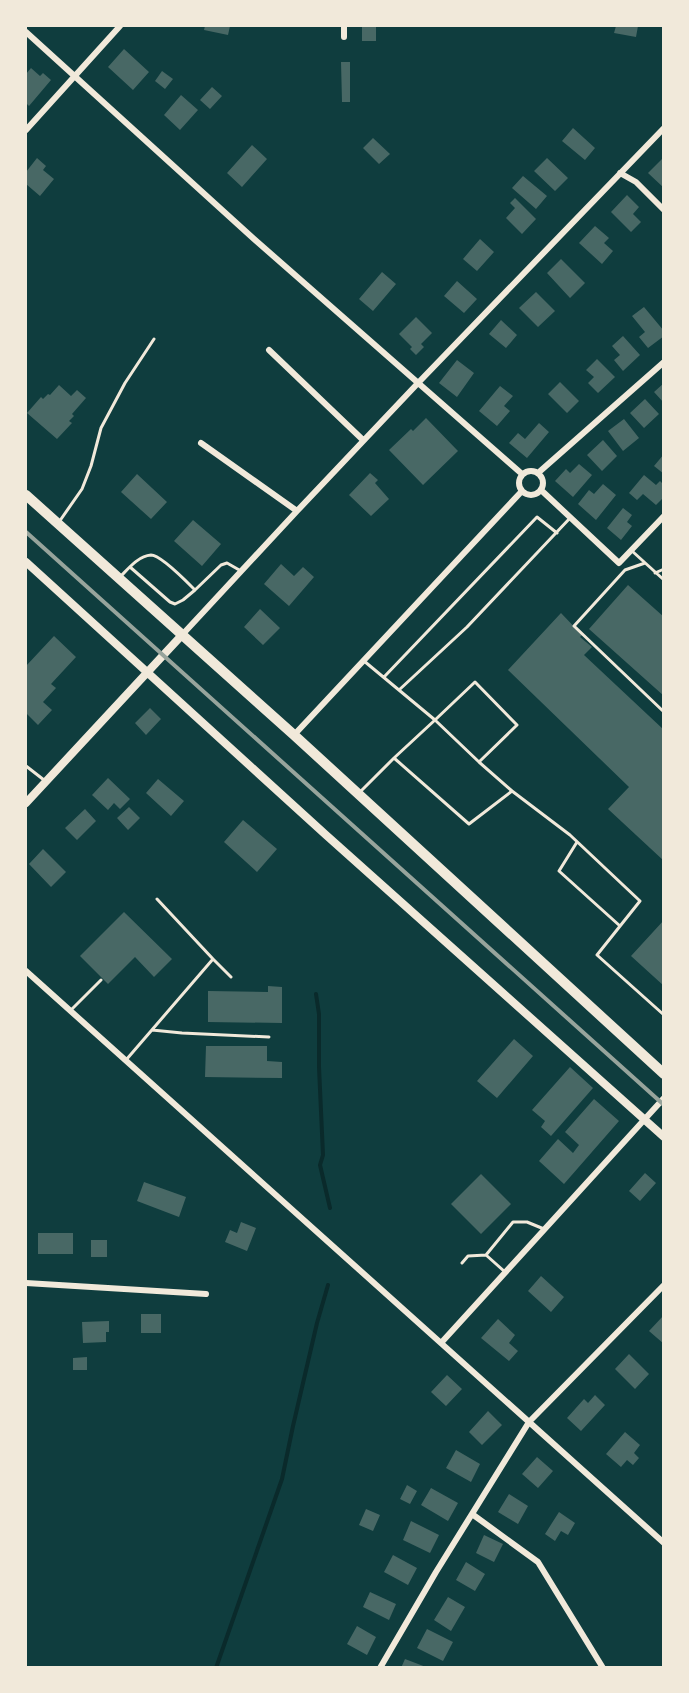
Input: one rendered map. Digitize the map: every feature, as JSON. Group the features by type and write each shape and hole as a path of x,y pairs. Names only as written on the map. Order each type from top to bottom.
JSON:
{"main road":[{"path":"26,495 294,735 663,1074"}],"street":[{"path":"26,130 120,26"},
{"path":"344,26 344,36"},
{"path":"26,32 254,239 419,381 522,474"},
{"path":"26,803 363,440 663,128"},
{"path":"620,173 636,182 663,210"},
{"path":"269,350 363,440"},
{"path":"538,473 663,362"},
{"path":"201,443 297,511"},
{"path":"531,470 538,473 543,483 541,490 531,495 522,491 519,482 522,474 531,470"},
{"path":"541,490 619,563 663,516"},
{"path":"294,735 522,491"},
{"path":"26,562 663,1137"},
{"path":"26,971 663,1543"},
{"path":"441,1342 663,1098"},
{"path":"26,1283 206,1294"},
{"path":"380,1668 436,1572 530,1422 663,1286"},
{"path":"472,1514 538,1562 603,1668"}],"lane":[{"path":"58,524 82,489 101,428 125,383 154,339"},
{"path":"384,677 537,517 557,533"},
{"path":"399,690 467,627 571,518"},
{"path":"631,550 663,580"},
{"path":"119,578 140,559 149,555 155,556 180,574 195,590"},
{"path":"130,567 175,604 183,600 226,563 241,572"},
{"path":"619,563 625,570"},
{"path":"645,563 625,570 574,626 663,712"},
{"path":"164,572 169,567"},
{"path":"656,573 663,569"},
{"path":"363,660 435,720 512,791 570,835 640,901 597,955 663,1015"},
{"path":"357,795 475,682 517,725 478,762"},
{"path":"394,758 469,824 512,791"},
{"path":"26,765 46,781"},
{"path":"577,842 559,872 620,926"},
{"path":"157,899 231,977"},
{"path":"126,1060 213,959"},
{"path":"70,1011 101,980"},
{"path":"152,1030 182,1034 269,1036"},
{"path":"486,1255 513,1222 527,1222 544,1228"},
{"path":"462,1263 468,1256 486,1255 505,1272"}],"building":[{"path":"205,26 230,26 228,35 204,30"},
{"path":"362,26 376,26 376,41 362,41"},
{"path":"616,26 638,26 636,37 614,33"},
{"path":"124,49 149,72 133,90 108,67"},
{"path":"341,62 350,62 350,102 342,102"},
{"path":"31,68 40,76 43,73 51,80 29,106 26,103 26,74"},
{"path":"162,71 173,79 165,89 155,81"},
{"path":"212,87 222,96 210,109 200,100"},
{"path":"181,95 198,110 180,130 164,115"},
{"path":"573,128 595,148 585,160 562,141"},
{"path":"373,138 390,154 379,164 363,148"},
{"path":"252,145 267,159 242,187 227,173"},
{"path":"664,157 664,188 648,173"},
{"path":"37,158 46,166 43,170 54,179 40,196 26,184 26,172"},
{"path":"547,158 568,178 555,191 534,171"},
{"path":"523,176 547,196 536,209 512,188"},
{"path":"627,195 639,207 633,214 641,222 631,232 611,212"},
{"path":"515,198 536,219 522,234 506,218 515,208 510,203"},
{"path":"595,226 609,238 604,243 613,251 602,264 579,243"},
{"path":"480,239 494,252 477,271 463,259"},
{"path":"561,259 585,283 570,298 547,273"},
{"path":"382,272 396,284 373,311 359,299"},
{"path":"457,281 477,299 464,313 444,296"},
{"path":"536,292 555,311 538,327 519,308"},
{"path":"644,307 664,331 664,336 648,348 639,337 645,332 632,316"},
{"path":"416,317 432,333 421,344 424,347 416,355 410,349 412,347 399,334"},
{"path":"501,320 517,335 506,348 489,334"},
{"path":"623,336 640,355 623,371 614,360 620,355 612,346"},
{"path":"597,359 615,377 598,393 588,383 594,377 586,370"},
{"path":"457,360 474,373 457,397 439,383"},
{"path":"560,382 579,401 567,413 548,394"},
{"path":"664,383 664,403 654,392"},
{"path":"59,385 71,396 77,390 86,398 72,414 74,416 69,421 72,423 57,439 27,413 41,397 43,399 48,394 50,395"},
{"path":"500,386 513,396 504,406 510,411 497,426 479,411"},
{"path":"645,399 659,414 644,428 630,413"},
{"path":"426,418 458,451 423,485 389,450"},
{"path":"624,419 639,438 623,451 608,431"},
{"path":"539,423 549,432 527,458 509,443 518,433 525,439"},
{"path":"603,440 617,456 602,471 587,455"},
{"path":"664,454 664,474 654,466"},
{"path":"579,464 592,475 573,497 555,481 566,469 570,473"},
{"path":"370,473 378,480 375,483 389,499 371,516 349,495"},
{"path":"137,474 167,502 151,519 121,492"},
{"path":"644,475 656,485 660,481 664,485 664,497 656,505 643,494 637,500 629,493"},
{"path":"603,484 616,495 596,520 578,504 589,490 594,494"},
{"path":"623,508 632,515 627,522 632,526 621,540 607,528"},
{"path":"193,520 221,544 202,566 174,541"},
{"path":"281,564 294,576 303,567 314,577 289,606 264,584"},
{"path":"628,585 664,617 664,696 589,629"},
{"path":"260,609 280,628 263,645 244,627"},
{"path":"561,613 582,635 580,637 592,647 584,655 664,730 664,861 608,809 629,787 508,670"},
{"path":"54,636 76,657 51,684 56,688 43,702 52,710 38,725 26,713 26,666"},
{"path":"150,708 161,719 146,735 135,723"},
{"path":"108,778 130,799 120,809 114,803 108,810 92,795"},
{"path":"158,779 184,801 171,816 146,793"},
{"path":"129,807 140,818 128,830 117,818"},
{"path":"85,809 96,821 77,840 65,828"},
{"path":"243,820 277,849 257,872 224,842"},
{"path":"43,849 66,872 51,887 29,864"},
{"path":"124,912 172,959 154,977 135,957 108,984 80,956"},
{"path":"664,920 664,986 631,956"},
{"path":"268,986 282,987 282,1023 208,1022 208,991 268,992"},
{"path":"514,1039 533,1056 497,1098 477,1081"},
{"path":"206,1046 267,1046 267,1061 282,1062 282,1078 205,1077"},
{"path":"570,1067 593,1088 551,1136 541,1127 545,1121 532,1110"},
{"path":"594,1099 619,1121 564,1184 539,1161 558,1139 573,1153 579,1145 565,1132"},
{"path":"645,1173 656,1183 640,1201 629,1191"},
{"path":"481,1174 511,1204 481,1234 451,1204"},
{"path":"144,1182 186,1197 179,1217 137,1201"},
{"path":"241,1222 256,1228 247,1251 225,1242 230,1230 237,1233"},
{"path":"38,1233 73,1233 73,1254 38,1254"},
{"path":"91,1240 107,1240 107,1257 91,1257"},
{"path":"541,1276 564,1297 551,1312 528,1291"},
{"path":"141,1314 161,1314 161,1333 141,1333"},
{"path":"664,1315 664,1344 649,1331"},
{"path":"498,1319 515,1335 509,1343 518,1351 509,1361 481,1338"},
{"path":"109,1321 106,1342 83,1343 82,1322"},
{"path":"629,1354 649,1374 635,1389 615,1369"},
{"path":"87,1357 87,1370 73,1370 73,1358"},
{"path":"447,1375 462,1389 446,1406 431,1392"},
{"path":"595,1395 605,1405 581,1431 567,1418 584,1399 588,1403"},
{"path":"488,1411 502,1425 482,1445 469,1432"},
{"path":"625,1432 640,1445 634,1453 639,1458 633,1465 627,1460 621,1467 606,1454"},
{"path":"456,1450 480,1464 471,1482 446,1468"},
{"path":"537,1457 553,1471 538,1488 522,1474"},
{"path":"407,1485 417,1491 410,1504 400,1499"},
{"path":"431,1488 458,1503 448,1521 421,1505"},
{"path":"509,1494 528,1506 518,1524 498,1512"},
{"path":"366,1509 380,1515 373,1531 359,1525"},
{"path":"559,1512 575,1523 568,1535 561,1531 555,1541 545,1534"},
{"path":"411,1521 439,1535 430,1553 403,1540"},
{"path":"484,1535 503,1544 494,1562 476,1553"},
{"path":"393,1555 417,1568 408,1585 384,1572"},
{"path":"466,1562 485,1574 475,1591 456,1580"},
{"path":"370,1592 396,1604 389,1620 363,1607"},
{"path":"448,1597 465,1607 451,1631 434,1620"},
{"path":"357,1626 376,1637 367,1655 347,1644"},
{"path":"427,1629 453,1642 443,1661 417,1648"},
{"path":"405,1659 426,1667 426,1668 401,1668"}],"waterway":[{"path":"316,994 319,1014 323,1155 320,1165 330,1208"},
{"path":"216,1668 282,1479 317,1323 328,1285"}],"railway":[{"path":"26,532 664,1105"}]}
